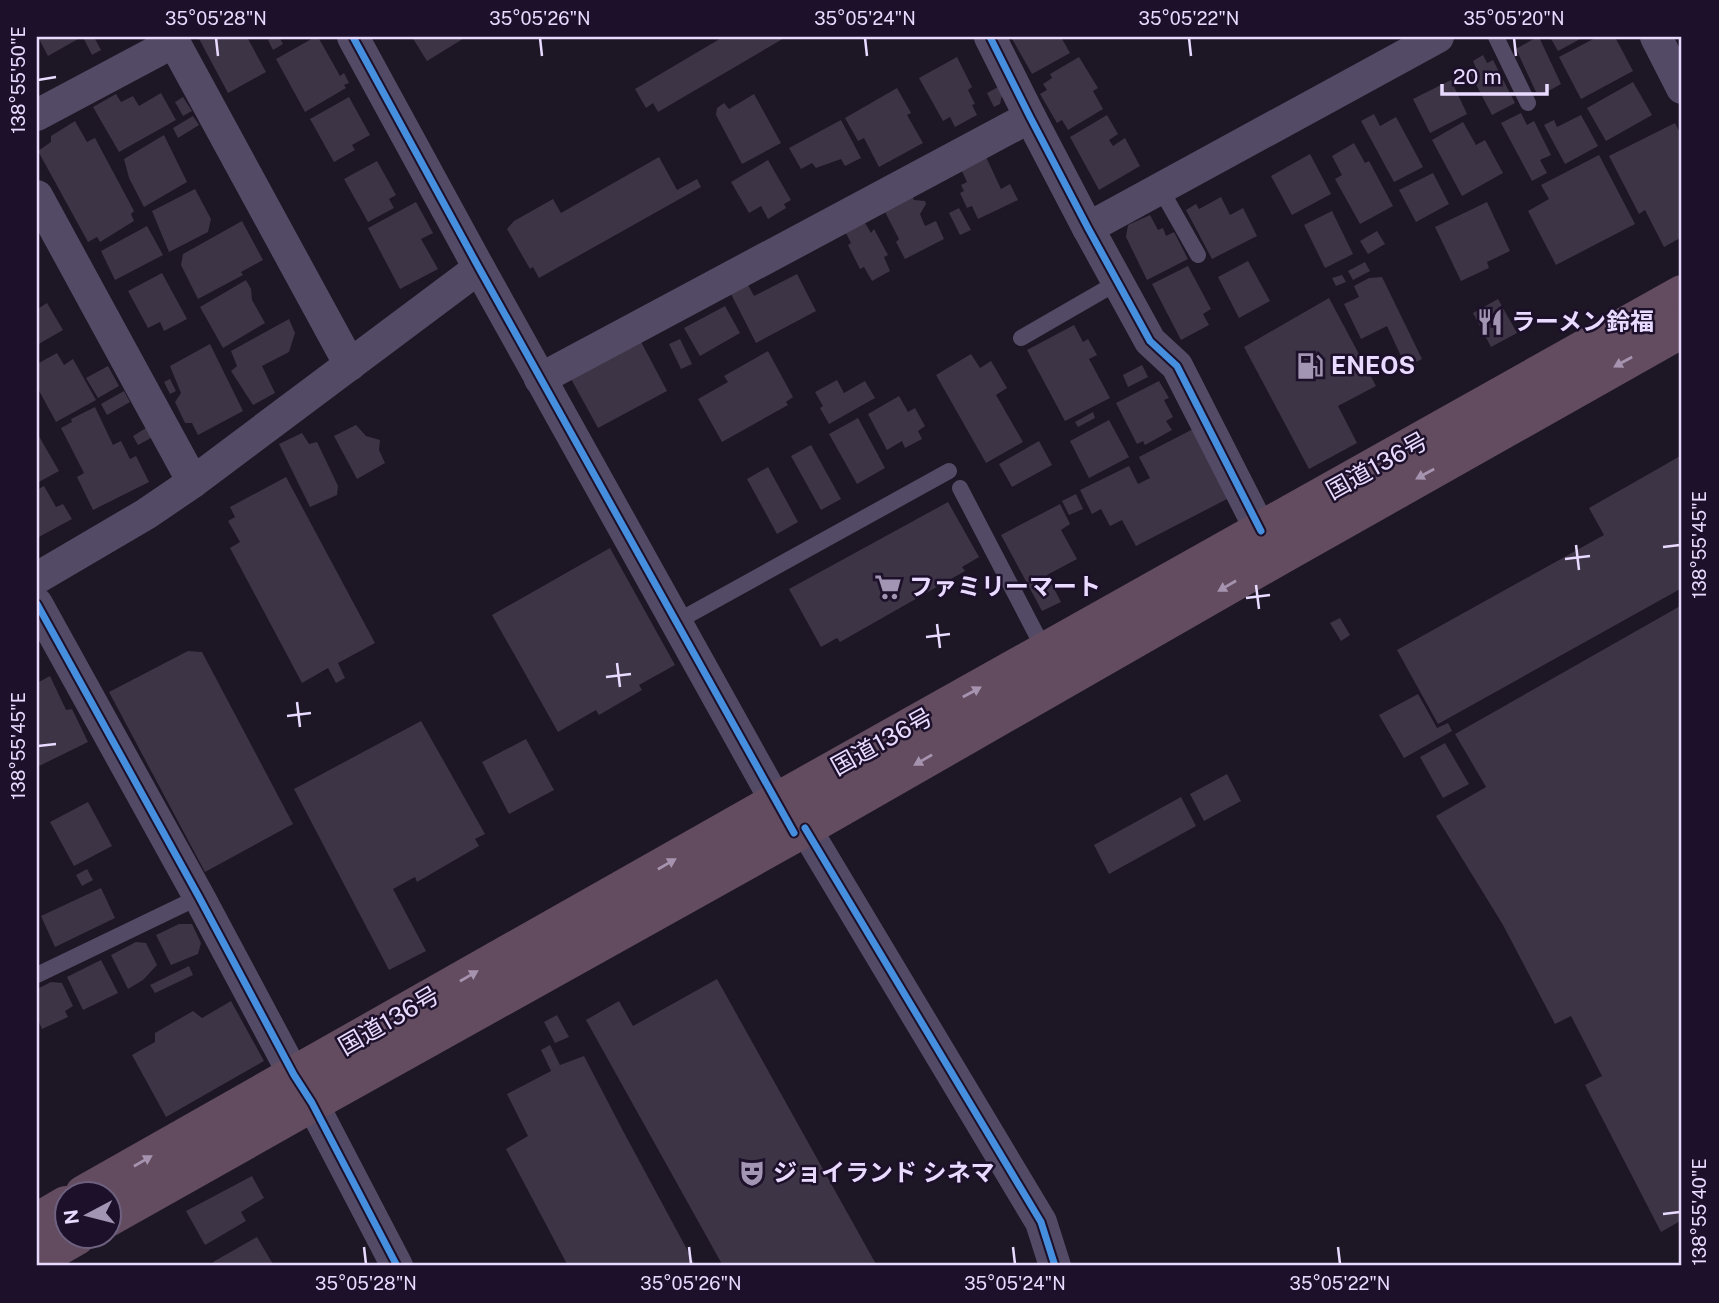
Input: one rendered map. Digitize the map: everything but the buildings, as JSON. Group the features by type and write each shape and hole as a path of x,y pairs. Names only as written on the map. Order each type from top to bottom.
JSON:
{"highway":[{"name":"国道136号","path":"792,821 1045,651 1682,294"},
{"name":"国道136号","path":"115,1180 303,1089 1285,553 1682,329"},
{"name":"国道136号","path":"122,1209 303,1089"},
{"path":"37,1259 53,1250"}],"street":[{"path":"353,37 676,622 792,821 1041,1222 1055,1266"},
{"path":"990,37 1088,228 1150,341 1177,366 1261,531"},
{"path":"1088,228 1438,37"},
{"path":"37,115 174,42 350,365"},
{"path":"1668,46 1682,88"},
{"path":"540,379 1030,117"},
{"path":"37,196 193,481"},
{"path":"37,578 146,514 479,268"},
{"path":"37,604 199,897 397,1266"}],"lane":[{"path":"1496,37 1528,103"},
{"path":"1160,188 1198,255"},
{"path":"1021,338 1118,282"},
{"path":"676,622 949,471"},
{"path":"960,488 1045,651"},
{"path":"37,975 199,897"}],"cycle path":[{"path":"353,37 794,833"},
{"path":"990,37 1088,228 1150,341 1177,366 1261,531"},
{"path":"37,604 294,1075 312,1103 397,1266"},
{"path":"805,828 1041,1222 1055,1266"}],"place":[{"name":"ラーメン鈴福","path":"1490,322"},
{"name":"ENEOS","path":"1310,366"},
{"name":"ファミリーマート","path":"888,587"},
{"name":"ジョイランド シネマ","path":"752,1173"}]}
